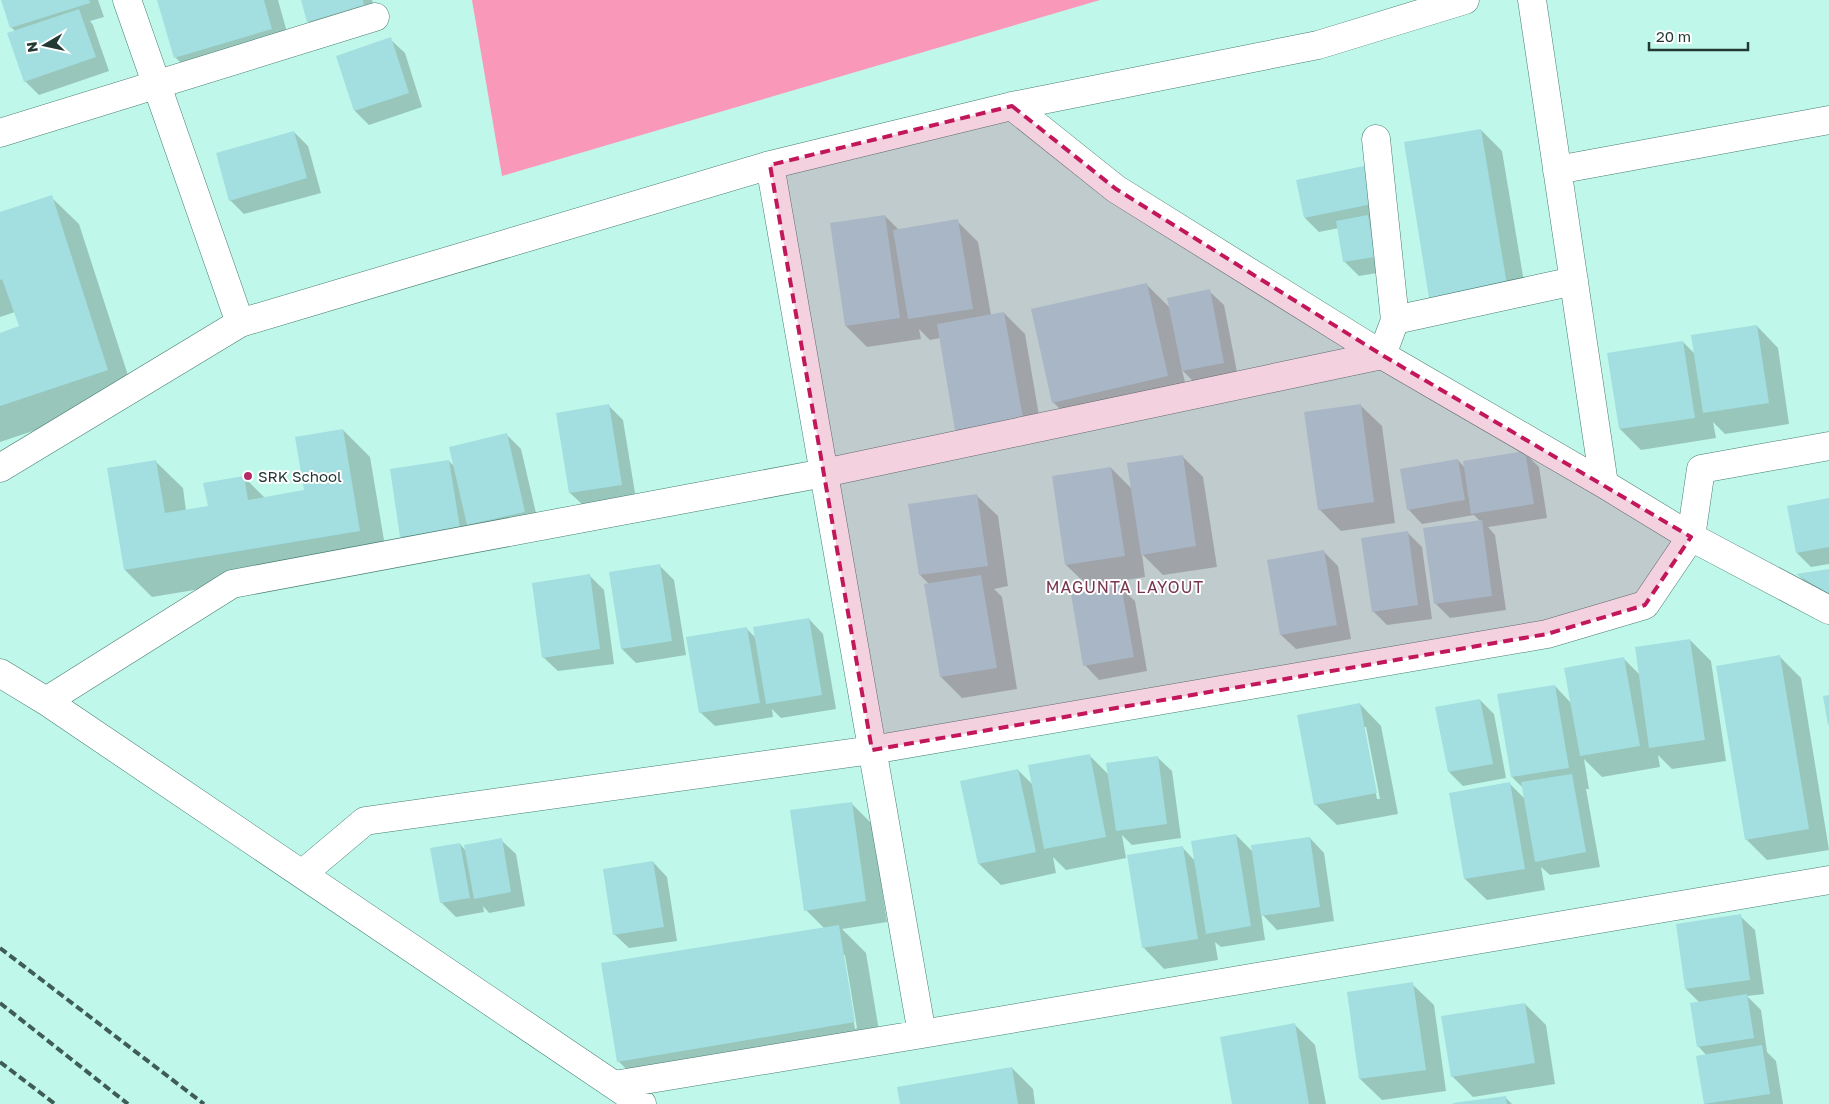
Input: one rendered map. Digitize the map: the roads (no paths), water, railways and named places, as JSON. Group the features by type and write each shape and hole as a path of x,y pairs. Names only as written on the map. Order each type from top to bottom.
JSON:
{"street":[{"path":"127,0 240,323"},
{"path":"0,468 240,323 770,165 1012,106 1318,45 1465,0"},
{"path":"1532,0 1604,484"},
{"path":"0,133 375,17"},
{"path":"1012,106 1116,189 1382,355 1604,484 1691,537 1829,610"},
{"path":"1557,170 1829,120"},
{"path":"1376,139 1395,320 1382,355"},
{"path":"770,165 922,1034"},
{"path":"1395,320 1574,281"},
{"path":"46,701 232,584 824,473 1382,355"},
{"path":"302,874 366,821 872,750 1547,634 1645,605 1691,537 1701,469 1829,446"},
{"path":"0,673 46,701 642,1104"},
{"path":"614,1085 1829,880"}],"railway":[{"path":"0,948 204,1104"},
{"path":"0,1003 128,1104"},
{"path":"0,1062 55,1104"}],"place":[{"name":"SRK School","path":"248,476"}],"district":[{"name":"MAGUNTA LAYOUT","path":"1125,587"}]}
